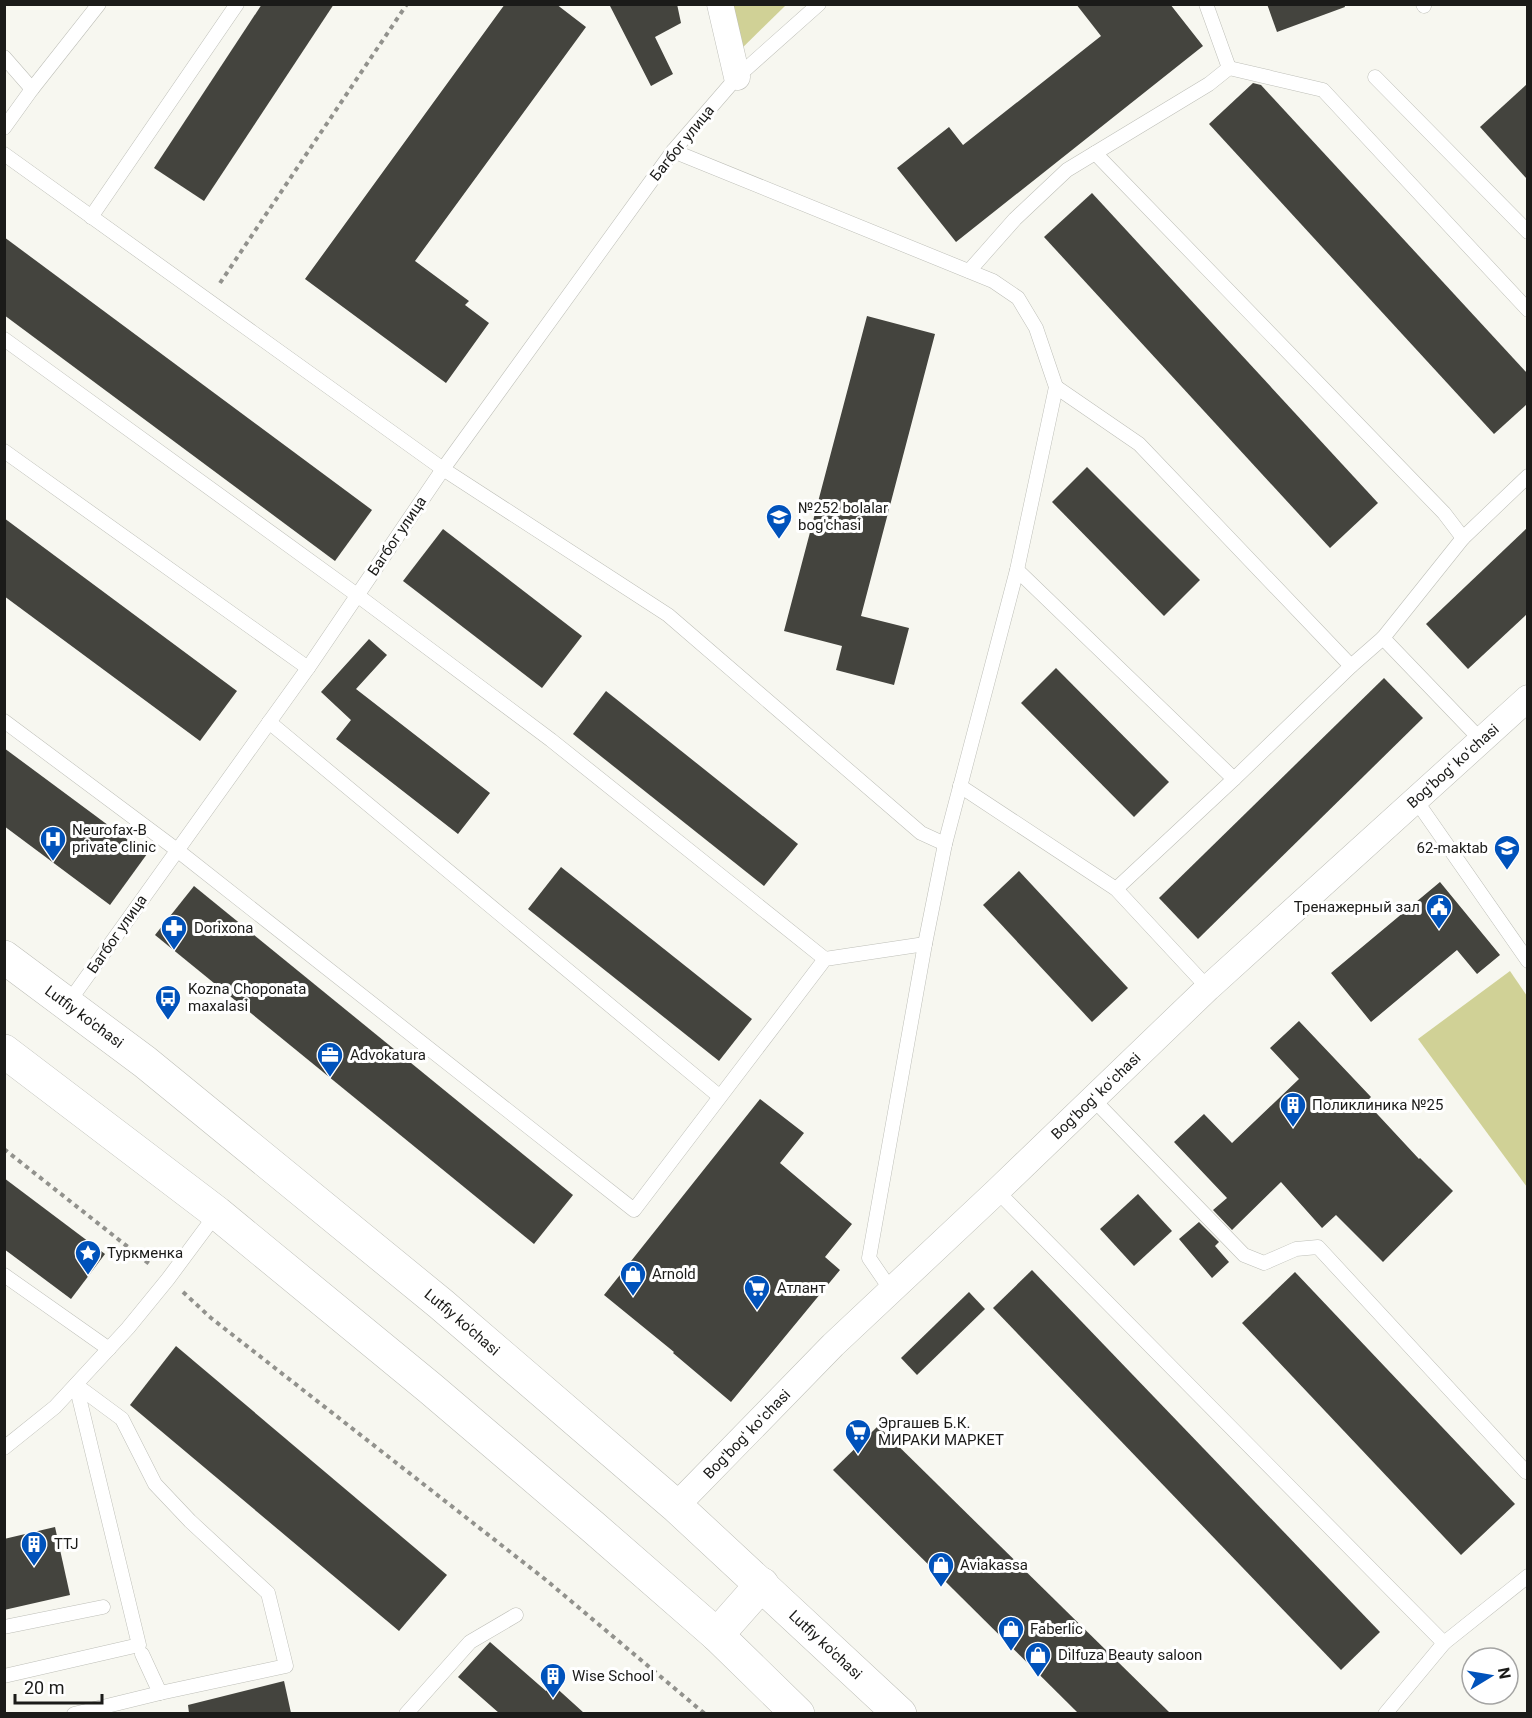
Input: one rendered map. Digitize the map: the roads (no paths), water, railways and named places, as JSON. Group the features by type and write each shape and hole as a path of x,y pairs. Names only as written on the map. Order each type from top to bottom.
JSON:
{"main road":[{"name":"Lutfiy ko'chasi","path":"4,957 145,1062 405,1274 676,1506 900,1713"},
{"path":"4,1051 218,1213 583,1518 717,1635 798,1713"},
{"path":"717,1635 762,1584"}],"street":[{"path":"720,4 737,77"},
{"name":"Bogʻbogʻ koʻchasi","path":"676,1506 833,1345 1208,988 1527,698"}],"lane":[{"path":"4,128 99,4"},
{"path":"91,217 237,4"},
{"name":"Багбог улица","path":"68,1003 308,668 443,469 673,151 737,77 819,4"},
{"path":"1206,4 1229,68"},
{"path":"4,57 32,89"},
{"path":"969,271 1015,219 1067,170 1209,84 1229,68"},
{"path":"1229,68 1323,90 1527,310"},
{"path":"1375,77 1527,232"},
{"path":"673,151 993,280 1018,298 1036,328 1056,387 1017,570 945,844 924,944 869,1258 891,1290"},
{"path":"1095,153 1444,513 1463,538"},
{"path":"4,154 443,469 668,615 921,833 945,844"},
{"path":"4,339 357,595 551,740 825,959"},
{"path":"1056,387 1139,444 1351,666"},
{"path":"4,451 308,668"},
{"path":"1116,889 1383,638 1463,538 1527,476"},
{"path":"1017,570 1234,779"},
{"path":"1383,638 1481,740"},
{"path":"4,721 177,850 634,1210 825,959 924,944"},
{"path":"269,722 719,1096"},
{"path":"960,786 1116,889 1208,988"},
{"path":"1415,799 1527,962"},
{"path":"1093,1099 1244,1255 1264,1263 1296,1249 1318,1247 1526,1472"},
{"path":"997,1191 1444,1643"},
{"path":"4,1448 55,1407 109,1349 168,1279 218,1213"},
{"path":"4,1275 109,1349"},
{"path":"4,1676 139,1645 76,1385"},
{"path":"74,1713 286,1666 268,1593 190,1521 155,1484 122,1419 76,1385"},
{"path":"1385,1713 1444,1643 1527,1576"},
{"path":"4,1628 103,1606"},
{"path":"406,1713 470,1642 516,1615"},
{"path":"142,1654 160,1693"}],"place":[{"name":"№252 bolalar bog'chasi","path":"779,540"},
{"name":"Neurofax-B private clinic","path":"53,862"},
{"name":"62-maktab","path":"1507,871"},
{"name":"Тренажерный зал","path":"1439,930"},
{"name":"Dorixona","path":"174,951"},
{"name":"Kozna Choponata maxalasi","path":"168,1021"},
{"name":"Advokatura","path":"330,1078"},
{"name":"Поликлиника №25","path":"1293,1128"},
{"name":"Туркменка","path":"88,1276"},
{"name":"Arnold","path":"633,1297"},
{"name":"Атлант","path":"757,1311"},
{"name":"Эргашев Б.К. МИРАКИ МАРКЕТ","path":"858,1455"},
{"name":"TTJ","path":"34,1567"},
{"name":"Aviakassa","path":"941,1588"},
{"name":"Faberlic","path":"1011,1652"},
{"name":"Dilfuza Beauty saloon","path":"1038,1678"},
{"name":"Wise School","path":"553,1699"}]}
